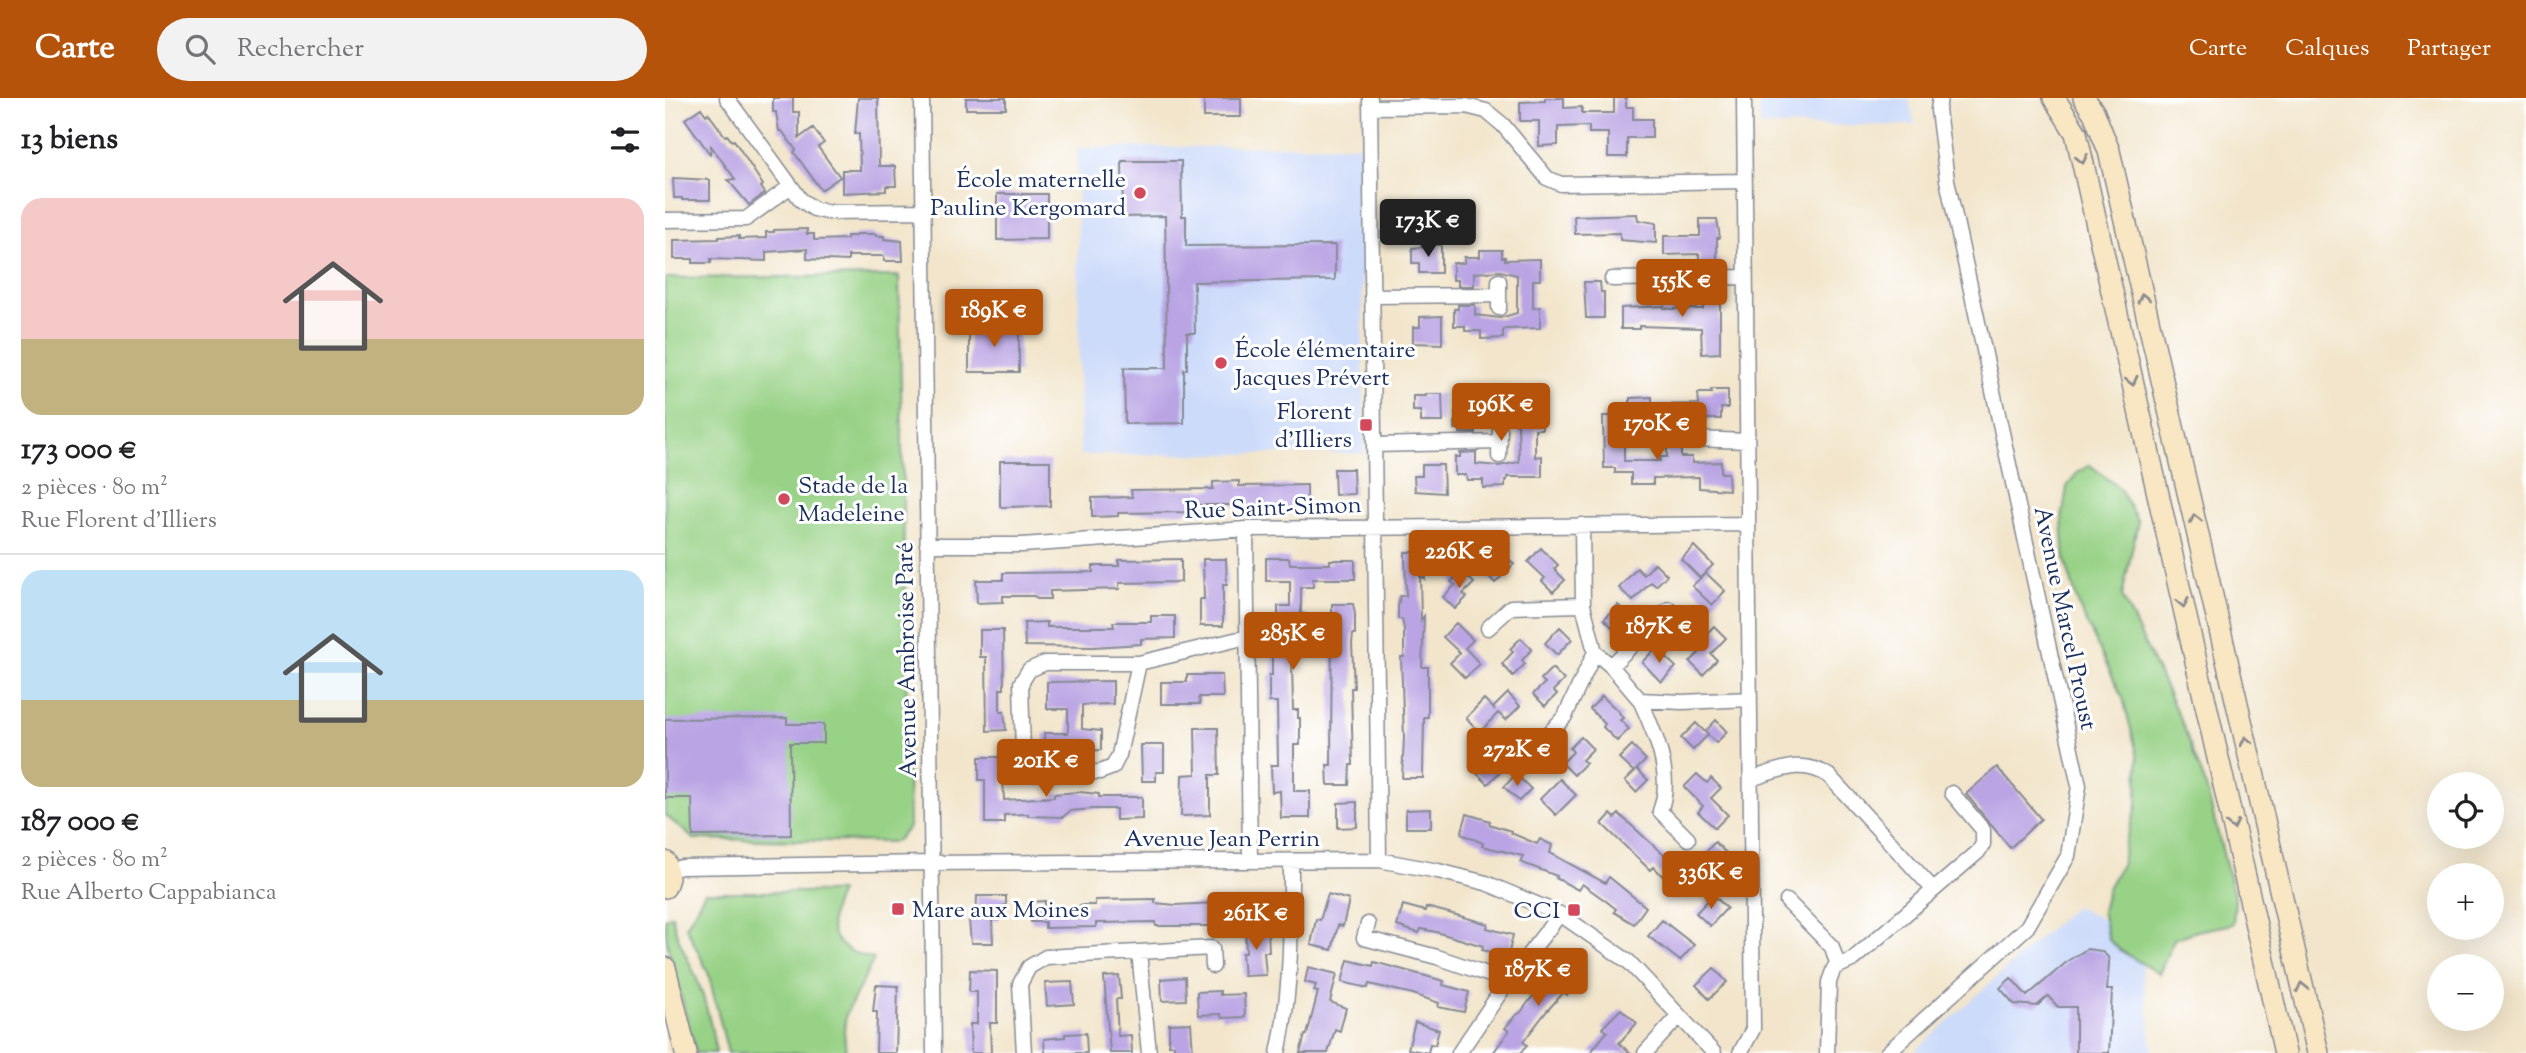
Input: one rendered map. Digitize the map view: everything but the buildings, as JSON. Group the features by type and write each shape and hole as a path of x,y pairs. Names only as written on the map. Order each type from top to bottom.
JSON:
{"main road":[{"path":"2054,98 2076,133 2285,1053"},
{"path":"2084,98 2094,113 2109,151 2318,1053"},
{"path":"665,968 686,1053"}],"street":[{"path":"727,98 801,200 814,209 827,212 923,211"},
{"name":"Avenue Ambroise Paré","path":"922,98 934,1053"},
{"path":"1740,1053 1753,1029 1744,98"},
{"name":"Avenue Marcel Proust","path":"1887,1053 2027,927 2068,856 2079,786 1947,180 1938,110 1940,98"},
{"name":"Avenue Marcel Proust","path":"1941,124 1950,98"},
{"path":"1379,860 1370,103 1466,106 1486,111 1503,125 1547,178 1561,184 1744,181"},
{"path":"665,220 746,219 791,186"},
{"path":"1612,279 1745,277"},
{"path":"1372,296 1499,295"},
{"path":"1642,437 1747,441"},
{"path":"1374,445 1500,443"},
{"name":"Rue Saint-Simon","path":"927,545 1022,545 1246,529 1748,523"},
{"path":"1582,525 1583,605 1595,652 1640,699 1655,733 1663,768 1665,798 1660,811 1688,839"},
{"path":"1246,529 1250,860"},
{"path":"1488,628 1511,607 1583,605"},
{"path":"1611,666 1669,608 1681,622"},
{"path":"1139,663 1119,755 1112,767 1100,772 1041,773 1030,768 1023,754 1021,683 1029,670 1045,663 1139,663 1247,637"},
{"path":"1525,736 1537,747 1565,716 1595,652"},
{"path":"1640,699 1682,702 1750,699"},
{"path":"1751,779 1791,766 1819,769 1829,776 1933,889"},
{"path":"1827,1053 1829,982 1834,968 1852,960 1983,844 1983,830 1952,793"},
{"name":"Avenue Jean Perrin","path":"666,873 682,867 1379,860 1486,883 1560,914 1629,962 1714,1053"},
{"path":"1278,1053 1287,989 1291,861"},
{"path":"1787,901 1832,947 1838,966"},
{"path":"1459,1053 1508,981 1560,914"},
{"path":"1368,924 1364,938 1437,957 1508,981"},
{"path":"1024,1053 1020,984 1029,967 1046,957 1212,948 1213,966"},
{"path":"1139,952 1149,1053"},
{"path":"1645,1053 1679,1016"}],"shaded area":[{"path":"1759,98 1909,98 1915,125 1760,126"},
{"name":"École élémentaire Jacques Prévert","path":"1361,145 1364,453 1080,455 1077,148"},
{"path":"2075,906 2138,937 2153,1053 1913,1053"}],"green space":[{"name":"Stade de la Madeleine","path":"899,276 909,827 895,842 694,839 665,815 665,278"},
{"path":"2090,465 2120,489 2138,522 2122,596 2182,723 2205,783 2235,900 2233,924 2174,939 2159,974 2109,940 2102,911 2108,888 2122,863 2125,842 2137,806 2138,757 2123,698 2079,607 2065,560 2062,519 2067,487 2077,473"},
{"path":"705,892 840,892 832,917 835,936 840,944 849,950 874,959 846,1014 846,1053 728,1053 708,972 686,927"},
{"path":"672,915 704,999 716,1053 696,1053 667,943 665,919"}],"place":[{"name":"École maternelle Pauline Kergomard","path":"1140,193"},
{"name":"École élémentaire Jacques Prévert","path":"1221,363"},
{"name":"Florent d'Illiers","path":"1366,425"},
{"name":"Stade de la Madeleine","path":"784,499"},
{"name":"Mare aux Moines","path":"898,909"},
{"name":"CCI","path":"1574,910"}]}
